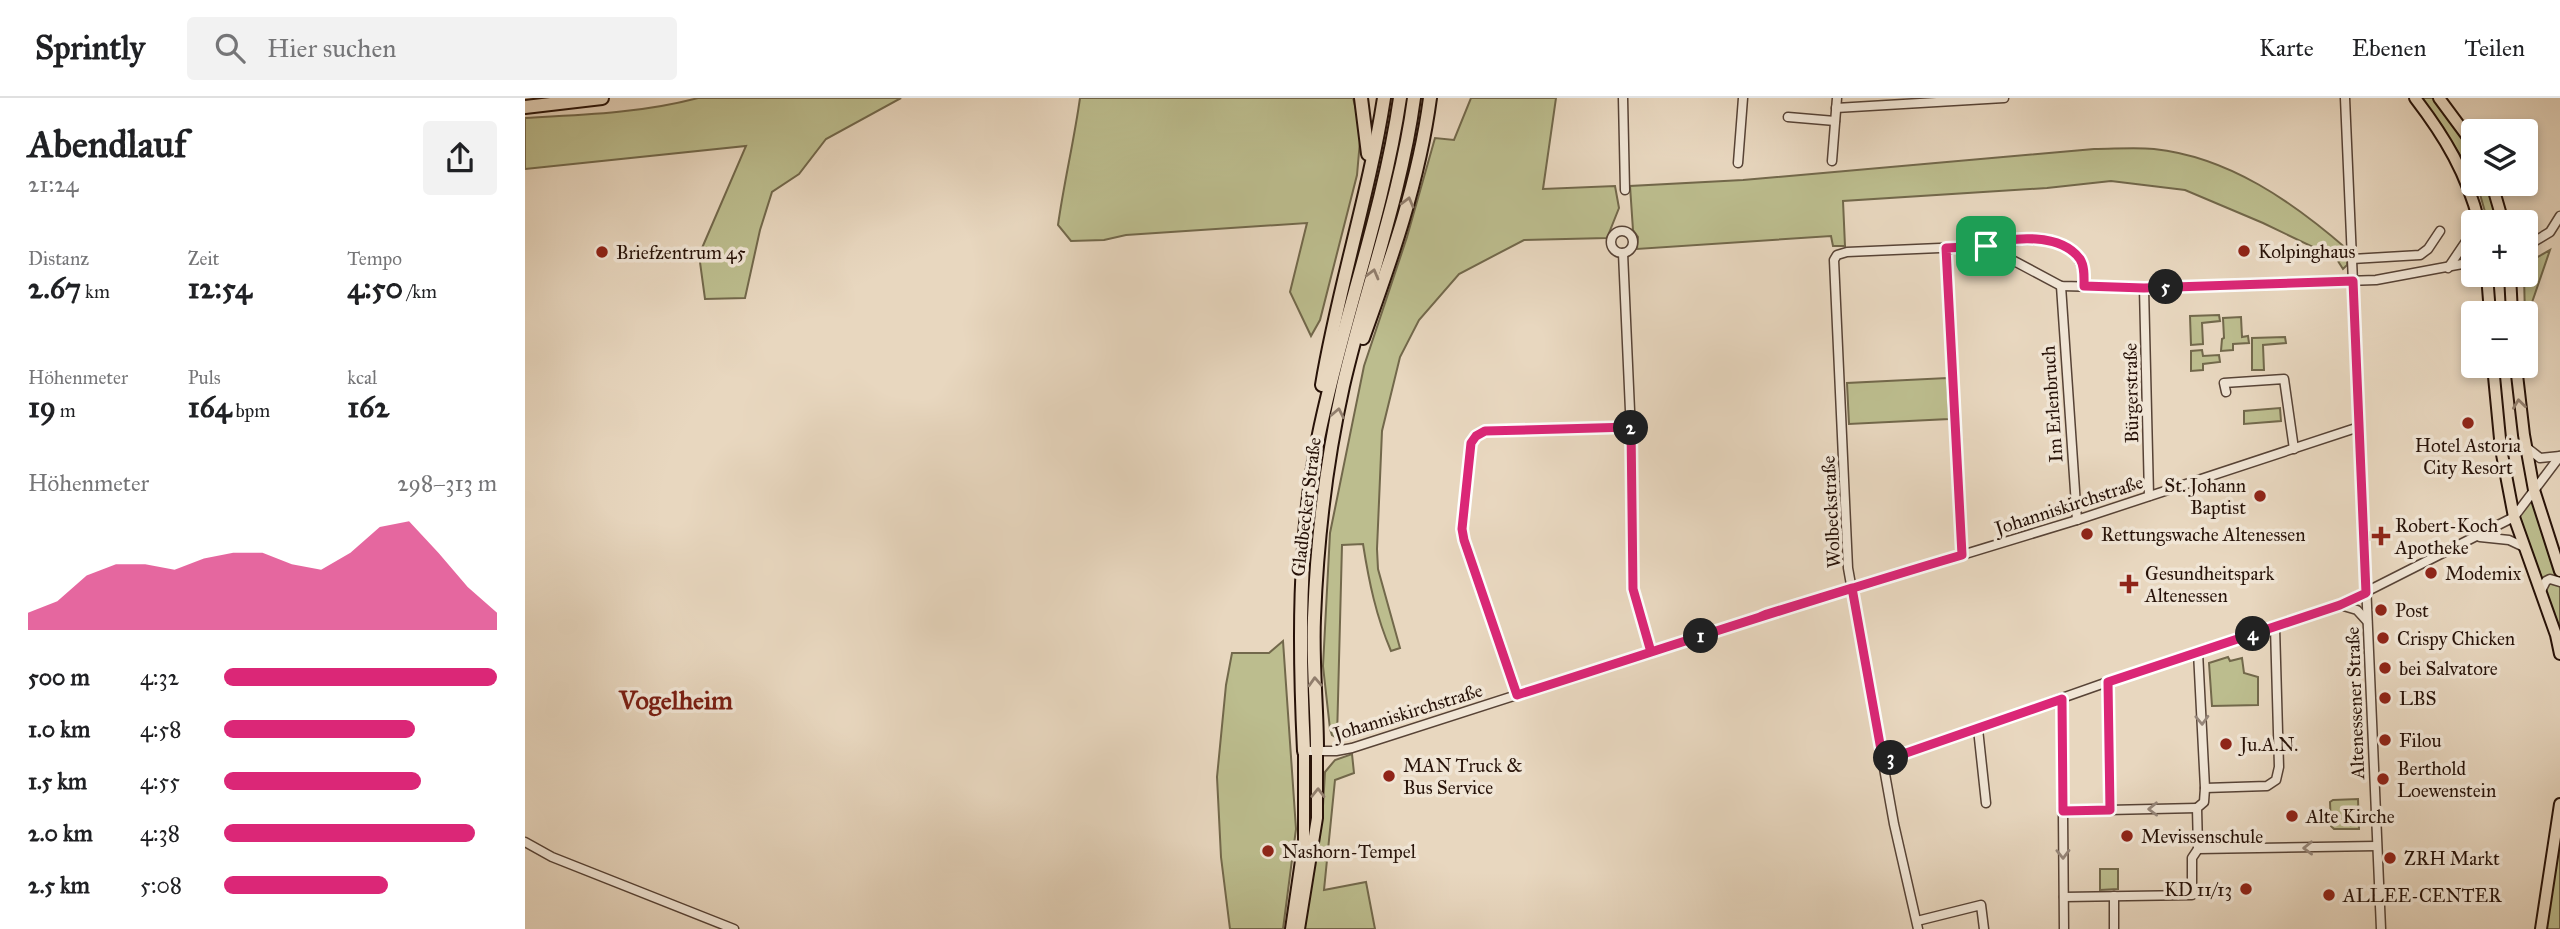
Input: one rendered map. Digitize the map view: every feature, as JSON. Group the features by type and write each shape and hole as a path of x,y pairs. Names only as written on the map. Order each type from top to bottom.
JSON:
{"highway":[{"path":"525,107 602,98"},
{"path":"1361,98 1369,148 1361,206"},
{"path":"1318,440 1322,384 1331,333 1384,98"},
{"name":"Gladbecker Straße","path":"1311,750 1301,675 1302,581 1308,509 1318,440 1377,209 1400,98"},
{"name":"Gladbecker Straße","path":"1311,750 1316,582 1325,488 1343,387 1404,156 1415,98"},
{"path":"1343,387 1385,278 1405,212 1430,98"},
{"path":"1426,125 1436,98"}],"main road":[{"path":"2415,98 2453,153 2476,210"},
{"path":"2439,98 2461,128"},
{"path":"2494,378 2501,449 2514,517 2556,635 2560,654"},
{"path":"2517,378 2526,447 2535,490 2560,571"},
{"name":"Gladbecker Straße","path":"1291,929 1304,840 1311,750"},
{"name":"Gladbecker Straße","path":"1300,929 1317,818 1311,750"},
{"path":"2541,929 2560,804"}],"street":[{"path":"1623,98 1625,190"},
{"path":"1738,163 1743,98"},
{"path":"1832,161 1837,98"},
{"path":"1836,108 2004,98"},
{"name":"Altenessener Straße","path":"2345,100 2381,929"},
{"path":"1788,117 1835,121"},
{"path":"2538,239 2550,232 2560,216"},
{"path":"2352,258 2420,255 2428,249 2440,231"},
{"path":"1962,555 1946,248 2050,239 2061,244 2080,260 2084,271 2084,286"},
{"path":"1986,246 2061,286 2144,288 2353,281 2386,279 2461,265"},
{"name":"Wolbeckstraße","path":"1917,925 1894,824 1848,568 1834,260 1837,255 1847,252 1946,248"},
{"path":"2448,268 2461,249"},
{"path":"1623,253 1631,427 1633,589 1651,652"},
{"name":"Im Erlenbruch","path":"2061,286 2077,520"},
{"name":"Bürgerstraße","path":"2144,288 2149,496"},
{"path":"2227,392 2224,383 2284,379 2294,449"},
{"path":"1517,695 1464,540 1462,529 1471,443 1485,431 1631,427"},
{"name":"Johanniskirchstraße","path":"1311,750 1336,751 1352,748 1852,588 2077,520 2359,427"},
{"path":"2526,447 2540,458 2560,456"},
{"path":"1883,761 2340,605 2514,517 2560,456"},
{"path":"2477,537 2509,540 2524,547"},
{"path":"2541,591 2550,579 2560,582"},
{"path":"2340,605 2357,610 2367,621"},
{"path":"2205,788 2267,786 2279,775 2276,627"},
{"path":"2063,811 2197,808 2204,802 2198,652"},
{"path":"2108,682 2110,810"},
{"path":"2062,699 2064,929"},
{"path":"1978,729 1986,803"},
{"path":"2064,897 2192,895 2192,858 2198,849 2197,808"},
{"path":"525,842 552,857 734,929"},
{"path":"2198,849 2376,846"},
{"path":"2114,896 2114,929"},
{"path":"1917,925 1981,905 1984,929"}],"green space":[{"path":"698,98 901,98 826,139 799,174 772,192 760,230 745,298 705,299 699,255 746,146 525,169 525,118 634,110"},
{"path":"1080,98 1353,98 1361,129 1357,175 1320,320 1311,336 1290,292 1307,223 1071,241 1058,225"},
{"path":"1471,98 1556,98 1543,189 1615,186 1619,208 1607,238 1524,240 1459,274 1419,320 1400,357 1382,431 1378,569 1400,648 1391,651 1381,625 1363,544 1342,545 1337,738 1332,735 1330,729 1323,666 1330,533 1364,366 1407,237 1435,138 1454,140"},
{"path":"2420,98 2434,98 2461,136 2461,157"},
{"path":"2094,149 2154,149 2208,161 2234,172 2259,184 2327,232 2348,250 2347,265 2343,269 2336,258 2185,190 2111,181 2047,188 1843,201 1845,246 1833,246 1831,236 1637,249 1638,237 1633,230 1630,186 1743,180"},
{"path":"2480,196 2490,196 2495,210 2485,210"},
{"path":"2550,250 2538,285 2538,257"},
{"path":"2524,287 2537,287 2532,301 2525,301"},
{"path":"2219,315 2220,321 2202,323 2203,344 2191,345 2190,316"},
{"path":"2241,317 2242,337 2248,336 2249,343 2233,344 2233,350 2221,351 2224,338 2223,318"},
{"path":"2285,337 2286,343 2263,345 2264,370 2252,370 2252,338"},
{"path":"2202,350 2203,356 2219,355 2220,362 2203,364 2203,370 2191,371 2191,351"},
{"path":"1947,378 1949,419 1849,424 1847,383"},
{"path":"2280,408 2281,421 2244,424 2244,411"},
{"path":"2534,493 2560,575 2560,641 2515,516"},
{"path":"1283,641 1296,829 1283,929 1230,929 1221,857 1217,777 1226,685 1232,653 1269,653"},
{"path":"2228,657 2230,661 2242,658 2244,673 2258,677 2258,705 2212,706 2209,663"},
{"path":"1352,754 1354,773 1335,780 1324,890 1366,882 1375,929 1304,929 1323,806 1325,772 1335,760"},
{"path":"2358,799 2359,829 2334,829 2331,826 2330,802"},
{"path":"2560,822 2560,929 2545,929"},
{"path":"2100,869 2118,869 2118,889 2100,890"}],"place":[{"name":"Kolpinghaus","path":"2244,251"},
{"name":"Briefzentrum 45","path":"602,252"},
{"name":"Hotel Astoria City Resort","path":"2468,423"},
{"name":"St. Johann Baptist","path":"2260,496"},
{"name":"Rettungswache Altenessen","path":"2087,534"},
{"name":"Robert-Koch Apotheke","path":"2381,536"},
{"name":"Modemix","path":"2431,573"},
{"name":"Gesundheitspark Altenessen","path":"2129,584"},
{"name":"Post","path":"2381,610"},
{"name":"Crispy Chicken","path":"2383,638"},
{"name":"bei Salvatore","path":"2385,668"},
{"name":"LBS","path":"2385,698"},
{"name":"Filou","path":"2385,740"},
{"name":"Ju.A.N.","path":"2226,744"},
{"name":"MAN Truck & Bus Service","path":"1389,776"},
{"name":"Berthold Loewenstein","path":"2383,779"},
{"name":"Alte Kirche","path":"2292,816"},
{"name":"Mevissenschule","path":"2127,836"},
{"name":"Nashorn-Tempel","path":"1268,851"},
{"name":"ZRH Markt","path":"2390,858"},
{"name":"KD 11/13","path":"2246,889"},
{"name":"ALLEE-CENTER","path":"2329,895"}],"district":[{"name":"Vogelheim","path":"676,700"}],"route":[{"path":"1986,246 1946,248 1962,555 1852,588 1517,695 1466,549 1462,529 1471,443 1485,431 1631,427 1633,589 1651,652 1852,588 1883,761 2062,699 2063,811 2110,810 2108,682 2340,605 2366,593 2353,281 2144,288 2084,286 2084,271 2080,260 2061,244 2050,239 1998,242 1986,246"}]}
